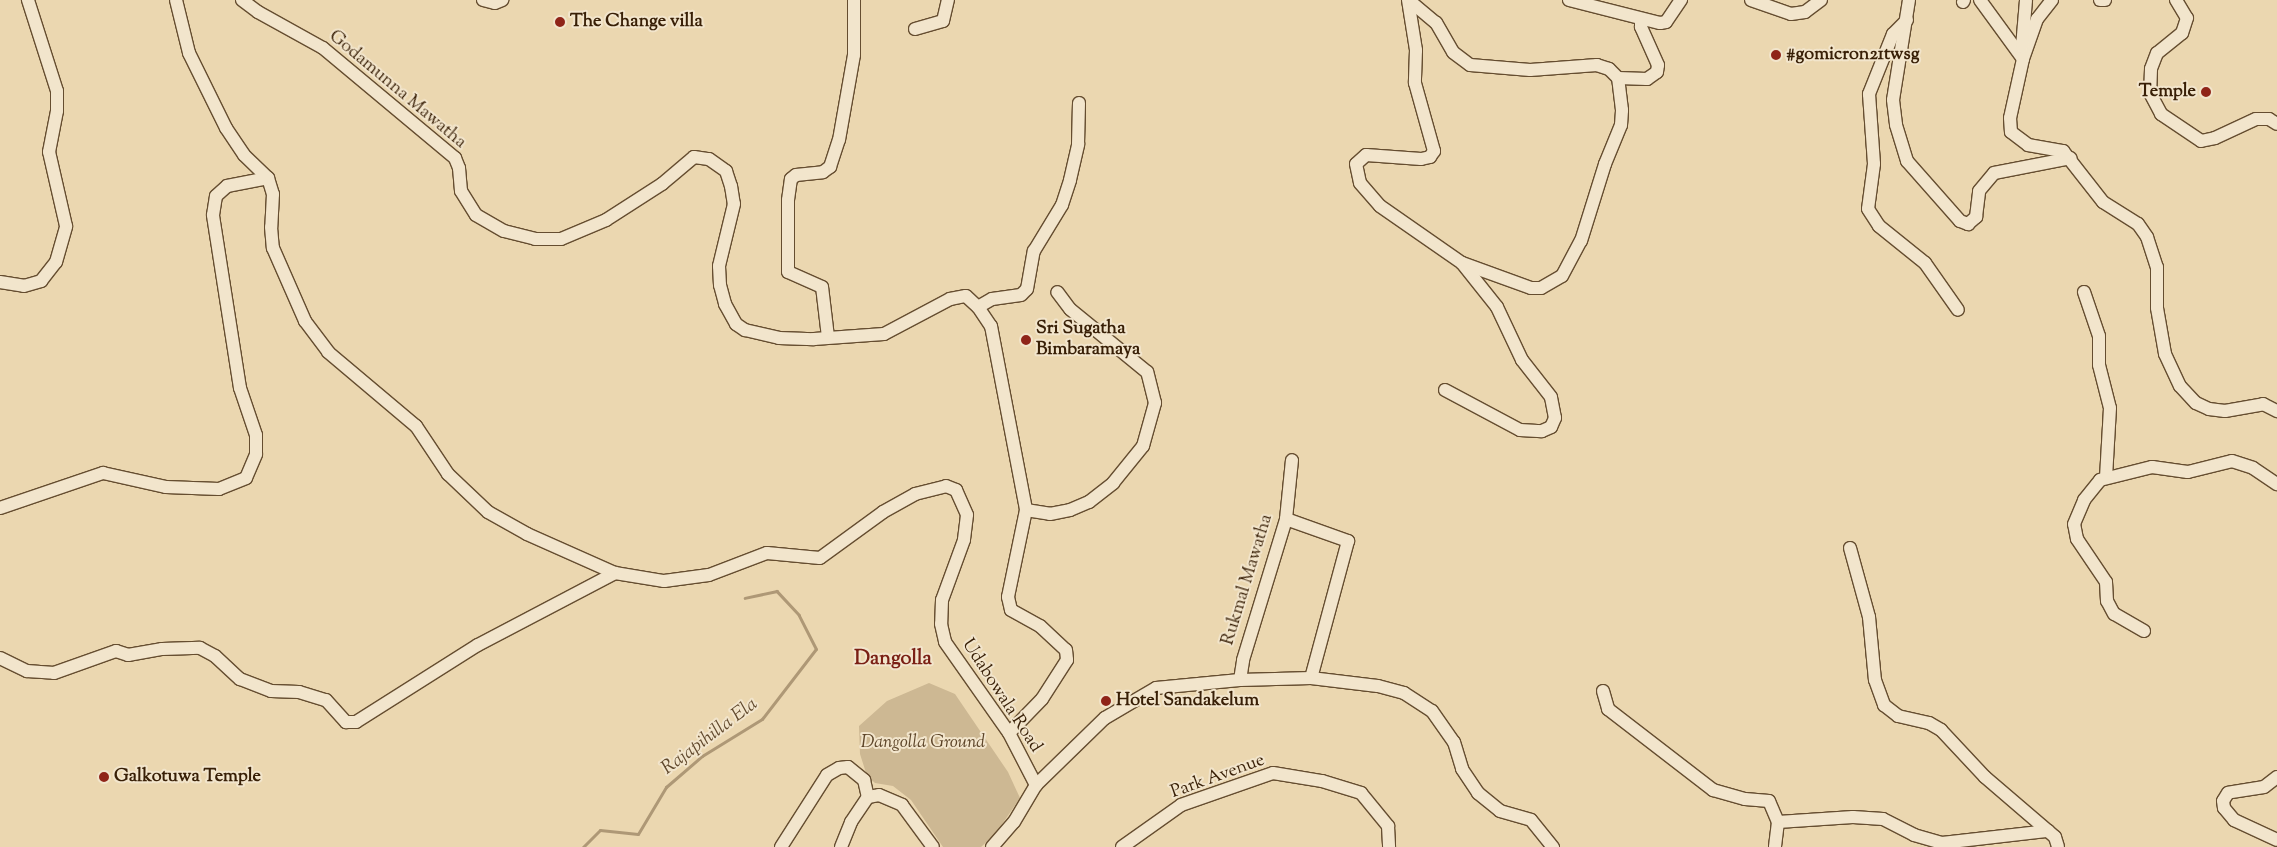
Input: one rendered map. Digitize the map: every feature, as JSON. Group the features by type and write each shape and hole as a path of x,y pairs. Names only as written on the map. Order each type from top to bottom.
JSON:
{"street":[{"path":"0,282 24,286 41,281 56,262 66,226 49,152 57,111 57,91 28,0"},
{"path":"176,0 189,54 226,128 244,155 268,178 273,194 270,227 273,248 305,320 328,352 416,426 448,474 488,512 527,534 615,573"},
{"name":"Godamunna Mawatha","path":"242,0 258,12 324,48 455,158 460,168 461,191 476,215 504,231 535,239 561,240 606,220 662,184 694,157 708,159 726,171 731,186 734,204 719,266 725,304 736,324 745,330 780,338 884,334 950,299 966,296 978,307"},
{"path":"483,0 495,3 502,0"},
{"path":"828,337 822,286 788,272 788,200 791,179 796,174 822,172 830,167 836,149 854,55 854,0"},
{"path":"915,29 943,21 948,0"},
{"path":"1409,0 1436,22 1453,52 1470,65 1530,70 1597,65 1609,69 1618,78 1622,110 1621,125 1605,164 1582,241 1562,276 1541,288 1531,288 1462,263 1380,206 1360,183 1356,173 1356,164 1366,155 1421,159 1430,157 1434,151 1415,82 1416,50 1409,0"},
{"path":"1569,0 1660,24 1666,22 1682,0"},
{"path":"1751,0 1791,14 1805,12 1821,0"},
{"path":"1909,0 1893,100 1896,125 1907,161 1960,221 1968,224 1976,216 1979,191 1994,174 2070,158"},
{"path":"1980,0 2022,58"},
{"path":"2026,0 2022,58 2010,118 2011,132 2028,145 2063,151 2103,202 2138,224 2147,237 2157,267 2157,308 2165,354 2180,386 2196,403 2209,409 2225,411 2264,404 2277,411"},
{"path":"2022,58 2037,19 2052,0"},
{"path":"2100,0 2105,0"},
{"path":"2176,0 2187,18 2182,32 2157,53 2151,69 2150,93 2161,114 2201,141 2215,138 2256,119 2269,119 2277,124"},
{"path":"1618,78 1648,79 1657,72 1658,65 1641,27 1641,19"},
{"path":"1907,20 1893,34 1869,94 1874,164 1868,209 1879,226 1925,264 1958,310"},
{"path":"1009,733 1042,699 1067,660 1066,650 1040,626 1011,610 1008,597 1026,510 990,326 978,307 992,300 1021,296 1027,289 1034,251 1062,205 1070,180 1078,144 1079,104"},
{"path":"0,508 103,472 166,487 184,488 219,489 246,478 256,454 256,436 240,388 213,215 216,196 227,186 268,178"},
{"path":"1445,390 1520,430 1542,431 1551,427 1555,418 1551,397 1522,360 1497,307 1462,263"},
{"path":"1026,510 1050,514 1070,510 1089,502 1113,482 1143,446 1154,403 1147,372 1070,309 1057,292"},
{"path":"2084,292 2099,336 2099,365 2110,408 2106,478"},
{"name":"Rukmal Mawatha","path":"1240,680 1243,660 1286,520 1292,460"},
{"path":"2144,631 2114,614 2107,601 2106,582 2076,532 2074,524 2084,500 2100,480 2152,468 2188,472 2232,461 2253,468 2277,484"},
{"name":"Udabowala Road","path":"615,573 664,581 709,575 766,553 820,558 883,512 915,494 946,486 956,490 966,515 964,540 942,600 941,624 945,642 1009,733 1036,785"},
{"path":"1286,520 1348,541 1311,678"},
{"path":"1850,548 1869,616 1875,680 1884,705 1898,716 1929,723 1940,730 1985,777 2055,837 2058,847"},
{"path":"0,658 27,671 54,673 116,651 128,655 162,649 200,648 215,656 240,680 271,691 299,692 326,700 346,722 356,722 478,645 559,605 615,573"},
{"path":"992,847 1014,822 1036,785 1105,718 1156,688 1240,680 1311,678 1378,686 1404,694 1432,710 1454,742 1462,769 1478,793 1500,811 1531,820 1552,847"},
{"path":"1603,691 1608,709 1713,790 1745,799 1769,801 1778,822 1775,847"},
{"path":"780,847 828,775 839,768 848,767 864,780 868,798"},
{"name":"Park Avenue","path":"1122,847 1181,804 1273,773 1322,781 1361,793 1388,826 1388,847"},
{"path":"2277,777 2264,787 2228,793 2223,801 2224,808 2234,820 2277,840"},
{"path":"841,847 851,822 868,798 879,795 902,805 933,847"},
{"path":"1778,822 1853,817 1883,819 1914,835 1942,844 2048,831"}],"green space":[{"name":"Dangolla Ground","path":"929,683 955,694 1008,772 1020,798 996,833 981,847 943,847 911,800 893,786 875,783 867,776 860,754 859,726 887,701"}],"waterway":[{"name":"Rajapihilla Ela","path":"583,847 600,830 638,834 666,787 702,756 762,719 816,649 799,615 777,591 745,598"}],"place":[{"name":"The Change villa","path":"560,22"},
{"name":"#gomicron21twsg","path":"1776,55"},
{"name":"Temple","path":"2206,92"},
{"name":"Sri Sugatha Bimbaramaya","path":"1026,340"},
{"name":"Hotel Sandakelum","path":"1106,701"},
{"name":"Galkotuwa Temple","path":"104,777"}],"district":[{"name":"Dangolla","path":"893,659"}]}
